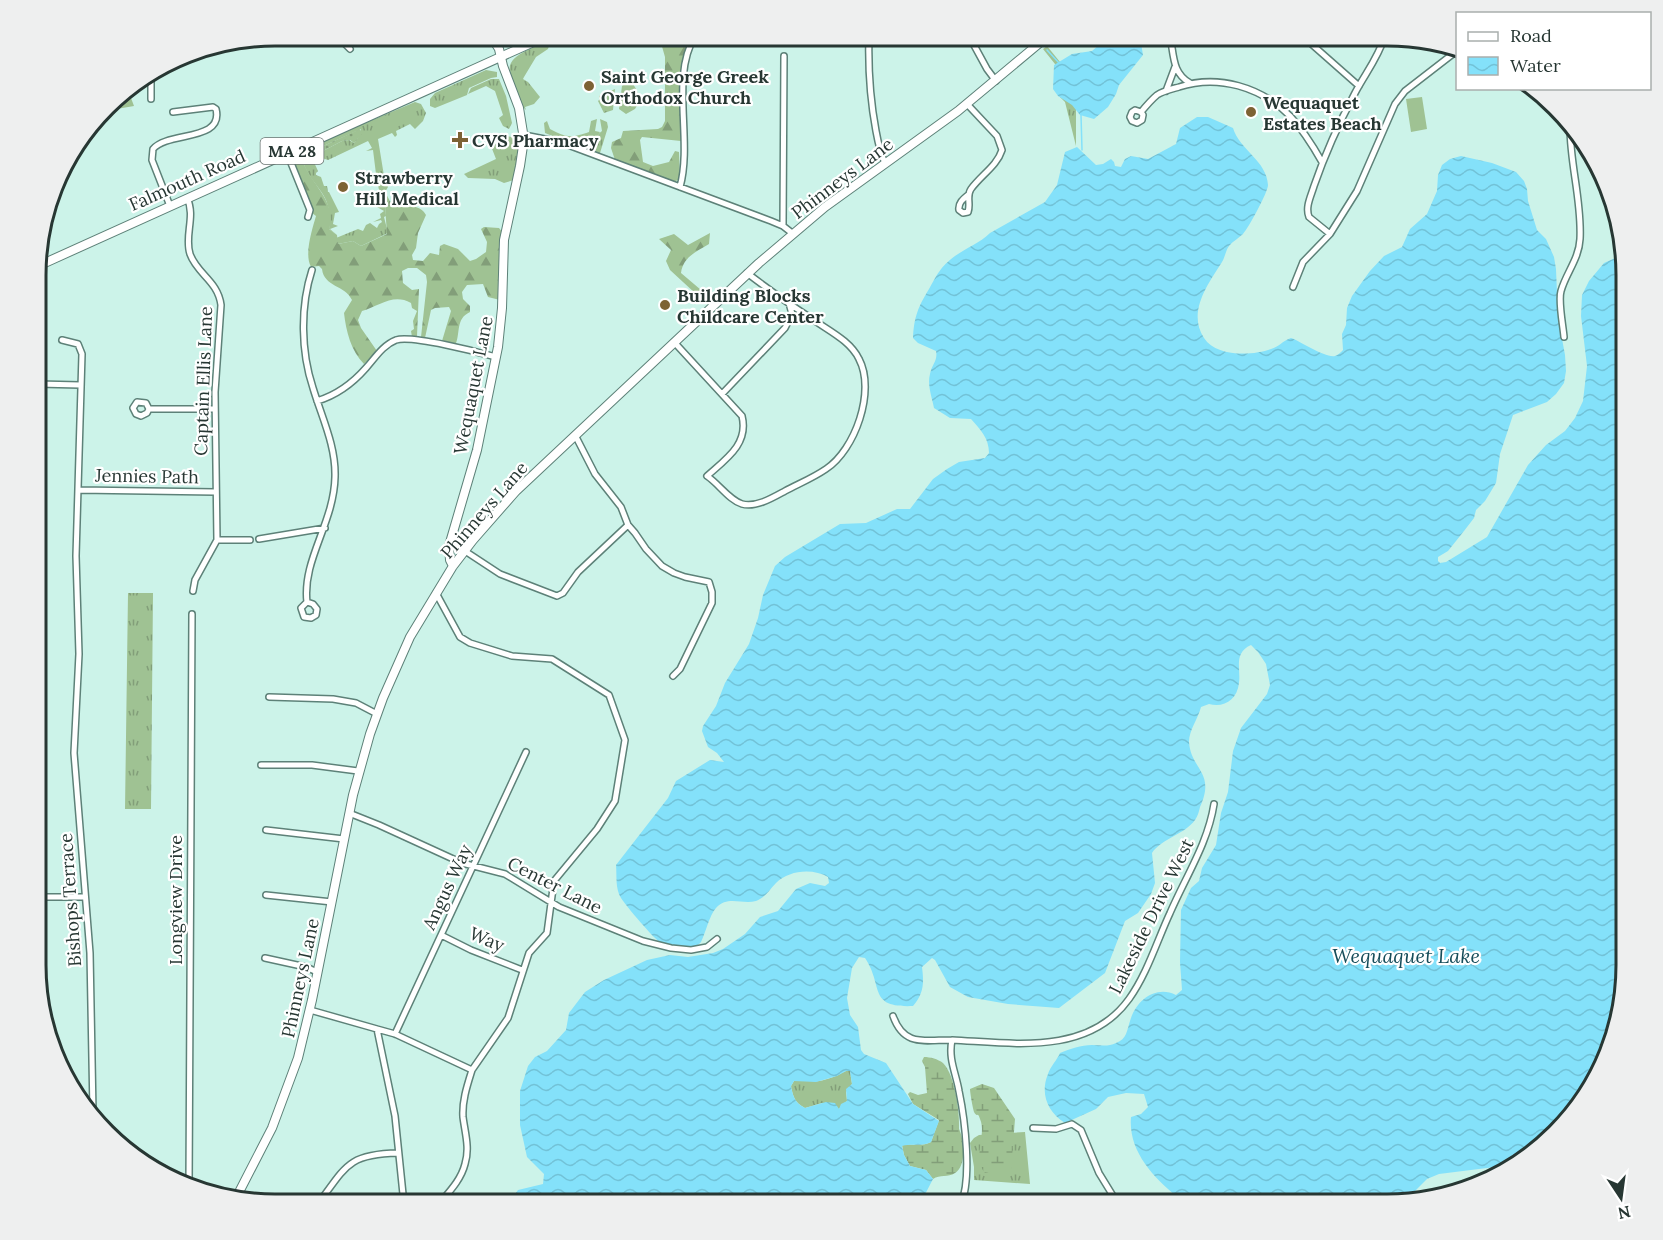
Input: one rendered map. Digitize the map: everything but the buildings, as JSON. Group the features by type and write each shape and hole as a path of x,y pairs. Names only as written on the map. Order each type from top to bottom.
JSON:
{"main road":[{"name":"Wequaquet Lane","path":"453,566 448,555 449,546 477,450 496,357 502,317 504,240 520,166 524,135 519,108 497,46"},
{"name":"Falmouth Road","path":"47,262 526,46"},
{"name":"Phinneys Lane","path":"240,1191 258,1159 276,1119 293,1073 310,1010 358,771 377,714 404,649 453,566 516,490 747,273 792,233 967,104 1036,46"}],"street":[{"path":"347,46 350,49"},
{"path":"680,187 684,148 684,70 690,46"},
{"path":"869,46 870,98 885,163"},
{"path":"975,46 996,81"},
{"path":"1172,46 1175,67 1180,76 1190,83"},
{"path":"1314,46 1359,87"},
{"path":"1330,234 1313,222 1307,213 1309,202 1322,162 1381,46"},
{"path":"783,226 784,56"},
{"path":"1293,287 1303,262 1330,234 1357,191 1395,104 1405,92 1451,56"},
{"path":"1166,92 1175,67"},
{"path":"1140,112 1157,95 1190,83 1218,82 1251,90 1269,99 1297,124 1322,162"},
{"path":"151,83 151,99"},
{"path":"967,104 997,136 1002,150 996,162 968,195"},
{"path":"170,206 152,160 153,149 162,142 211,128 218,118 217,111 213,107 173,112"},
{"path":"524,135 560,142 783,226 792,233"},
{"path":"1564,337 1560,292 1575,261 1580,240 1579,209 1570,137"},
{"path":"286,153 310,210 308,217"},
{"name":"Captain Ellis Lane","path":"187,198 192,212 190,251 194,260 215,286 220,298 221,319 215,410 217,540"},
{"path":"307,602 308,574 325,528 334,489 335,471 331,444 310,381 304,335 306,295 312,270"},
{"path":"674,342 742,416 744,431 736,448 707,476 718,483 734,500 744,505 765,501 827,469 846,447 856,431 862,414 865,372 859,357 841,338 747,273"},
{"path":"723,394 785,328 792,314 789,303"},
{"name":"Bishops Terrace","path":"62,340 76,343 82,350 76,586 79,647 74,753 91,982 93,1102"},
{"path":"317,401 341,391 360,375 381,350 397,340 418,340 496,357"},
{"path":"46,384 81,385"},
{"path":"148,409 215,410"},
{"path":"575,435 594,474 623,511 628,525 662,566 685,577 709,582 712,603 680,669 673,676"},
{"name":"Jennies Path","path":"78,490 215,492"},
{"path":"465,551 500,574 557,596 563,593 578,572 628,525"},
{"path":"260,539 325,528"},
{"path":"193,591 195,579 217,540 250,540"},
{"path":"436,593 460,637 470,643 512,656 552,659 609,695 624,740 615,801 597,829 554,881 547,933 529,953 508,1018 472,1070 463,1107 468,1144 466,1163 458,1179 446,1194"},
{"name":"Longview Drive","path":"189,1176 192,614"},
{"path":"269,697 333,699 356,704 377,714"},
{"name":"Angus Way","path":"395,1034 526,752"},
{"path":"261,765 312,765 358,771"},
{"name":"Lakeside Drive West","path":"893,1016 900,1032 911,1038 1041,1044 1085,1034 1117,1013 1130,998 1206,839 1214,804"},
{"name":"Center Lane","path":"349,813 473,866 505,874 551,902 644,941 691,950 707,946 717,939"},
{"path":"266,830 344,839"},
{"path":"266,895 332,902"},
{"path":"46,897 85,897"},
{"name":"Way","path":"441,935 522,970"},
{"path":"265,958 306,967 317,972"},
{"path":"310,1010 395,1034 472,1070"},
{"path":"377,1029 393,1105 403,1194"},
{"path":"952,1040 951,1059 960,1092 966,1147 966,1184 964,1194"},
{"path":"1033,1128 1056,1129 1072,1124 1077,1125 1082,1130 1099,1173 1112,1194"},
{"path":"326,1194 345,1168 355,1160 372,1154 398,1153"}],"green space":[{"path":"538,46 549,46 536,57 523,79 540,97 534,104 525,107 526,110 510,71 513,60"},
{"path":"662,46 687,46 681,74 681,141 642,137 640,140 643,162 653,166 669,162 675,151 679,152 680,179 674,182 615,160 611,148 612,142 621,138 623,131 662,127 665,121 665,57"},
{"path":"1047,46 1060,62 1076,103 1076,146 1065,102 1058,95 1055,84 1055,64 1043,49"},
{"path":"486,70 497,72 497,77 469,88 467,95 435,108 430,106 430,99 435,93"},
{"path":"491,79 499,79 506,96 512,123 509,129 503,126 499,118 503,115 495,91 486,86 468,94 471,88"},
{"path":"626,82 632,83 638,92 639,99 635,109 626,114 619,109 622,86"},
{"path":"615,89 613,110 604,113 598,101 599,96"},
{"path":"1422,97 1427,129 1411,132 1406,99"},
{"path":"131,98 134,106 120,108"},
{"path":"415,102 421,104 426,113 423,121 415,129 410,124 396,131 395,137 392,133 378,139 388,187 385,192 391,203 385,207 386,216 384,217 388,233 361,246 353,241 338,244 336,238 358,229 363,231 370,223 377,228 382,222 381,220 373,222 381,218 380,214 384,211 377,207 382,204 376,176 371,176 376,174 373,150 366,151 372,148 368,141 328,160 319,157 321,152 342,141 349,140 354,143 361,129 319,148 317,153 318,143"},
{"path":"597,119 595,131 600,132 595,142 596,153 545,133 544,123 547,121 550,129 574,136 589,132 591,121"},
{"path":"600,119 607,122 608,127 600,153 596,153 595,141 602,131"},
{"path":"360,129 362,134 354,143 350,140 342,141 321,152 321,157 319,156 317,151 319,148"},
{"path":"507,136 516,138 520,144 514,180 504,183 495,179 468,178 464,174 496,159 489,141 492,145 506,141"},
{"path":"303,151 309,153 304,156 312,158 318,171 316,175 321,177 324,186 327,186 339,212 335,213 333,224 338,226 330,229 337,235 329,229 330,216 325,198 302,159 293,156"},
{"path":"293,156 302,159 326,201 331,219 329,229 337,235 338,244 353,241 361,246 387,234 385,206 399,198 420,209 426,215 418,233 416,248 412,255 413,260 423,261 430,253 439,255 440,246 444,244 458,249 470,261 476,259 486,252 487,242 481,229 484,227 499,228 503,233 500,300 488,297 483,284 467,285 462,292 463,299 470,306 470,312 460,322 455,346 442,341 451,311 449,307 431,310 425,338 421,337 426,275 417,268 408,268 402,271 403,283 412,290 419,289 417,336 412,337 411,331 414,329 413,321 417,311 412,308 411,303 398,299 386,301 362,311 358,320 361,328 377,351 364,364 352,347 346,327 344,313 352,300 345,291 327,279 319,266 311,267 309,262 309,242 316,216 312,213 291,158"},
{"path":"710,233 709,244 687,259 681,273 714,301 709,306 670,270 666,261 671,250 659,239 674,234 688,245"},
{"path":"128,593 153,593 151,809 125,809"},
{"path":"924,1057 939,1060 951,1076 956,1094 963,1145 963,1159 959,1170 933,1179 926,1170 910,1166 902,1145 931,1142 939,1120 913,1104 908,1094 910,1092 918,1095 927,1093 925,1067 922,1061"},
{"path":"850,1071 852,1084 846,1092 847,1101 839,1109 822,1103 805,1108 795,1099 791,1086 794,1081 822,1080"},
{"path":"982,1084 994,1088 1015,1119 1011,1170 985,1173 981,1167 982,1125 978,1115 974,1112 970,1089"},
{"path":"1025,1132 1030,1184 974,1180 970,1143 974,1138 979,1135"}],"water":[{"path":"1098,46 1142,46 1143,55 1119,85 1108,107 1094,119 1080,115 1053,89 1054,65 1072,54 1092,51"},
{"name":"Wequaquet Lake","path":"1197,117 1208,117 1233,128 1241,142 1263,169 1268,185 1258,210 1243,234 1228,248 1201,298 1199,328 1210,344 1225,352 1254,353 1274,348 1291,338 1325,355 1335,356 1343,350 1342,334 1352,296 1384,256 1402,247 1410,229 1427,214 1437,191 1438,175 1442,165 1450,159 1461,156 1492,163 1516,172 1524,181 1537,230 1546,239 1554,257 1558,317 1565,355 1564,383 1547,402 1513,415 1500,454 1496,483 1464,531 1448,551 1438,557 1440,563 1446,562 1487,537 1528,465 1546,445 1565,431 1575,418 1583,401 1587,366 1581,316 1582,295 1589,281 1604,263 1616,258 1616,979 1612,1009 1604,1038 1593,1066 1578,1092 1560,1115 1538,1137 1494,1167 1439,1174 1427,1179 1414,1192 1387,1194 1174,1194 1150,1171 1133,1140 1131,1117 1141,1114 1148,1107 1144,1094 1126,1093 1108,1097 1096,1109 1065,1123 1050,1108 1045,1095 1046,1081 1060,1053 1080,1046 1107,1045 1120,1041 1127,1031 1133,1013 1148,996 1161,992 1176,995 1182,990 1181,910 1191,888 1199,881 1202,868 1216,845 1221,813 1228,792 1233,751 1241,728 1267,694 1270,685 1266,664 1251,645 1245,648 1240,657 1238,689 1233,698 1225,704 1209,704 1201,707 1190,733 1189,742 1205,786 1198,814 1190,825 1161,844 1152,853 1155,883 1151,894 1138,913 1125,921 1105,973 1059,1008 1008,1004 968,997 950,987 932,958 922,967 922,988 913,1006 899,1006 883,999 865,958 859,957 852,968 847,998 850,1015 858,1027 861,1050 864,1054 886,1063 913,1104 939,1121 931,1142 902,1146 910,1166 926,1170 933,1179 925,1194 515,1194 518,1190 543,1184 544,1174 527,1157 520,1125 520,1091 528,1066 535,1057 547,1051 566,1030 569,1013 585,992 604,980 647,960 670,955 688,957 723,949 745,934 760,917 778,911 796,889 810,883 825,886 829,883 828,877 815,872 788,875 756,901 730,901 721,904 711,915 698,945 688,948 676,947 665,945 657,940 621,898 616,865 668,798 676,781 710,760 724,762 708,747 702,731 703,726 716,706 725,683 749,644 763,595 775,566 785,557 840,524 866,523 897,509 910,509 933,479 947,469 959,462 985,458 989,453 986,438 971,419 950,418 934,408 929,378 936,351 918,343 913,338 917,312 937,275 955,256 1045,202 1057,185 1065,152 1077,147 1096,165 1111,159 1115,166 1121,167 1125,159 1131,156 1148,159 1176,144 1180,128","holes":["846,1071 850,1071 852,1084 846,1089 847,1101 841,1104 839,1109 835,1103 826,1102 805,1108 795,1099 791,1086 794,1081 816,1082"]}],"waterway":[{"path":"1047,50 1059,63"},
{"path":"1081,115 1082,150"}],"place":[{"name":"Saint George Greek Orthodox Church","path":"589,86"},
{"name":"Wequaquet Estates Beach","path":"1251,112"},
{"name":"CVS Pharmacy","path":"460,140"},
{"name":"Strawberry Hill Medical","path":"343,187"},
{"name":"Building Blocks Childcare Center","path":"665,305"}]}
